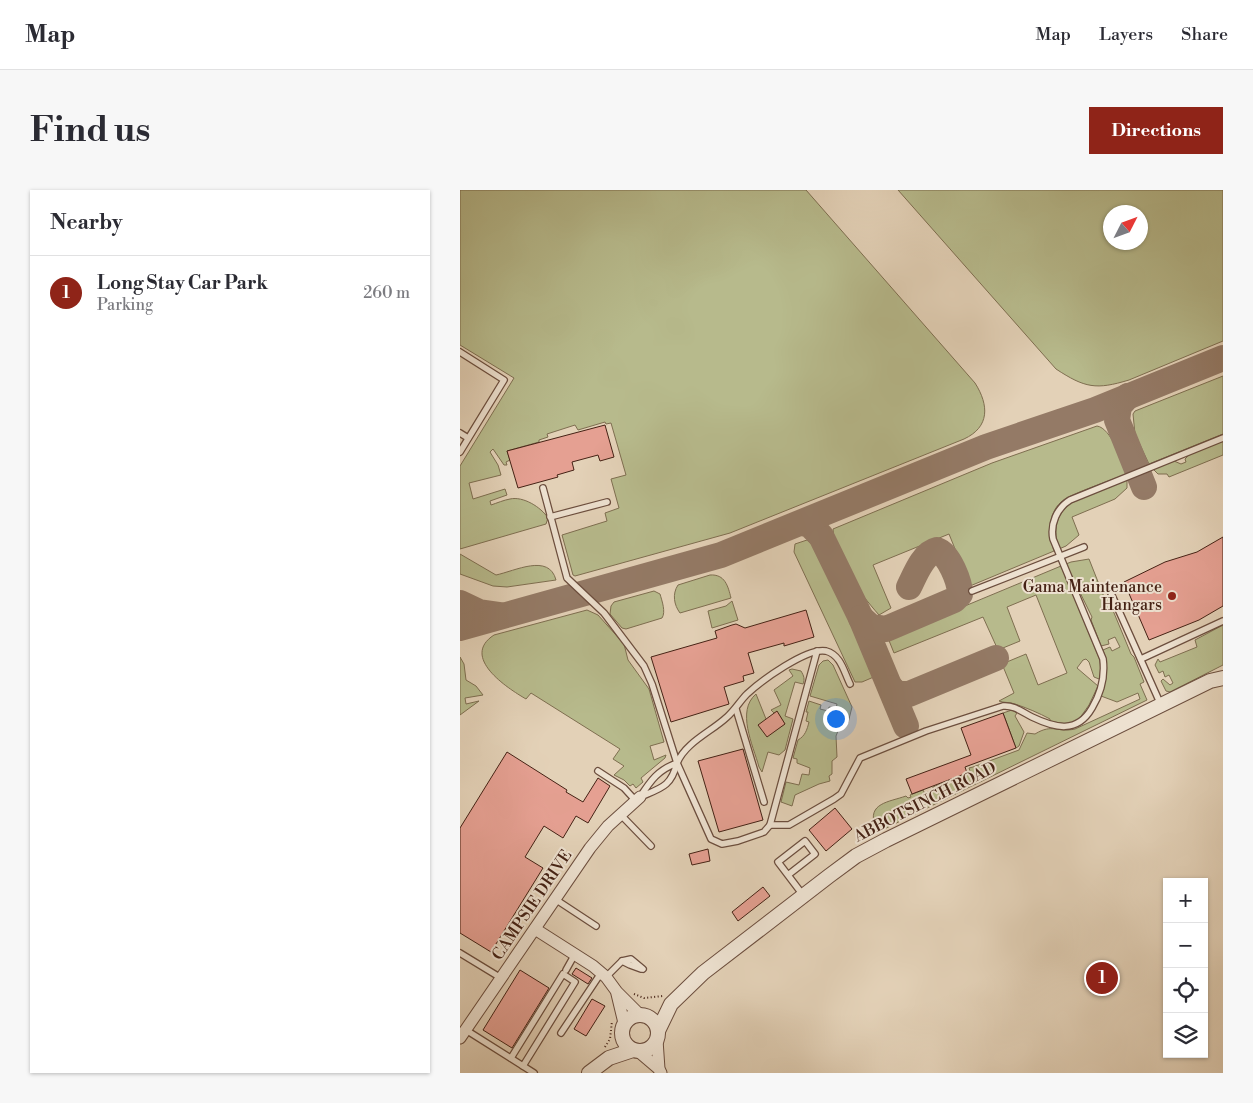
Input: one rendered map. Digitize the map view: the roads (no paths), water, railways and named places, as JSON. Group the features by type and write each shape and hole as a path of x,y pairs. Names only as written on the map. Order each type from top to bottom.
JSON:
{"street":[{"name":"ABBOTSINCH ROAD","path":"657,1036 671,1004 703,973 856,856 1210,681 1223,678"},
{"name":"CAMPSIE DRIVE","path":"463,1034 590,848 637,798"},
{"path":"535,929 604,975 617,992 642,1014 654,1021 660,1071"},
{"path":"617,992 624,1023"},
{"name":"ABBOTSINCH ROAD","path":"642,1014 671,1004"},
{"path":"642,1014 630,1017 624,1023 621,1032 622,1037 626,1045 636,1050 660,1071"},
{"path":"589,1073 609,1058 651,1047 657,1036"},
{"path":"609,1058 622,1037"}],"lane":[{"path":"460,352 504,380 460,452"},
{"path":"460,433 468,438"},
{"path":"770,825 789,825 841,794 860,758 926,731 1003,706 1010,706 1048,724 1064,727 1078,724 1086,717 1093,706 1102,684 1104,672 1103,659 1054,539 1052,528 1057,514 1065,503 1223,438"},
{"path":"543,488 567,578 604,613 644,666 652,684 677,763 712,839 722,844 738,841 764,832 770,825 817,651"},
{"path":"550,517 607,502"},
{"path":"972,591 1084,547"},
{"path":"1110,591 1161,705"},
{"path":"1141,658 1223,621"},
{"path":"637,798 671,780 681,753 717,726 752,690 808,653 826,651 839,659 850,684"},
{"path":"736,708 764,802"},
{"path":"637,798 661,770 677,763"},
{"path":"598,771 637,798"},
{"path":"620,814 651,846"},
{"path":"788,875 815,854 805,841 778,862 788,875 804,895"},
{"path":"555,899 596,926"},
{"path":"460,953 501,978"},
{"path":"566,970 575,954"},
{"path":"561,1034 604,975 622,961"},
{"path":"511,1058 563,974 575,982 523,1066"},
{"path":"463,1034 511,1058 534,1073"}],"place":[{"name":"Gama Maintenance Hangars","path":"1172,596"},
{"name":"Long Stay Car Park","path":"1102,978"}]}
